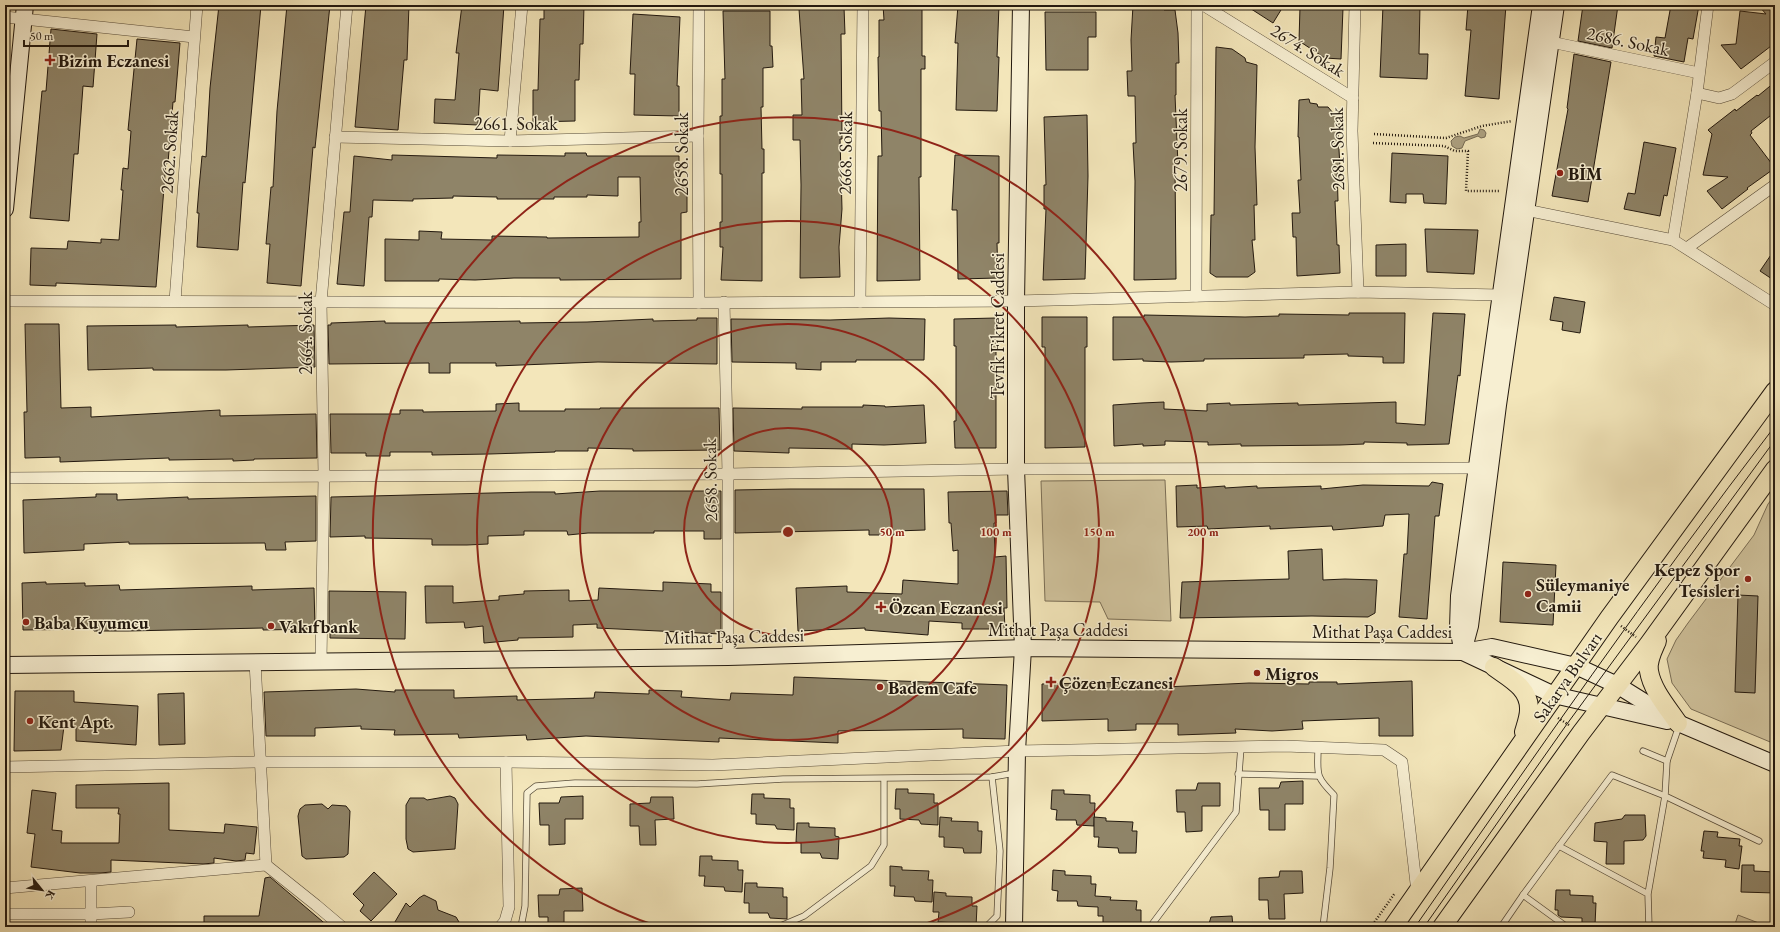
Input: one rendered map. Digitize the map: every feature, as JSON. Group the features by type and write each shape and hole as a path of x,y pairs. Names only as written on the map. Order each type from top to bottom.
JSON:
{"main road":[{"name":"Sakarya Bulvarı","path":"1393,927 1549,702 1775,391"},
{"path":"1442,927 1581,733 1648,645 1775,469"},
{"path":"1667,619 1651,654 1648,670 1654,685 1679,724"},
{"path":"1494,667 1521,686 1528,699 1529,711 1522,741"}],"street":[{"name":"2662. Sokak","path":"175,301 197,5"},
{"name":"2664. Sokak","path":"321,661 324,476 321,302 347,5"},
{"path":"510,141 522,5"},
{"name":"2658. Sokak","path":"699,5 699,303"},
{"name":"2668. Sokak","path":"860,302 863,5"},
{"name":"Tevfik Fikret Caddesi","path":"1014,927 1017,751 1023,648 1016,469 1016,301 1021,5"},
{"name":"2679. Sokak","path":"1196,296 1197,5"},
{"name":"2674. Sokak","path":"1203,5 1353,98"},
{"name":"2681. Sokak","path":"1355,5 1352,131 1358,292"},
{"path":"1463,652 1458,628 1459,596 1541,5"},
{"path":"1463,652 1470,626 1498,405 1556,5"},
{"path":"1673,240 1697,93 1708,5"},
{"path":"5,209 24,12"},
{"path":"5,18 24,12 194,37"},
{"name":"2686. Sokak","path":"1551,42 1699,73"},
{"path":"1697,93 1719,98 1732,94 1775,62"},
{"name":"2661. Sokak","path":"335,137 510,141 698,136"},
{"path":"1687,248 1775,185"},
{"path":"1526,210 1673,240 1775,305"},
{"path":"5,301 699,303 1016,301 1358,292 1500,295"},
{"name":"2658. Sokak","path":"724,302 728,474 728,657"},
{"path":"5,478 728,474 1016,469 1477,468"},
{"path":"1463,652 1492,647 1576,666 1617,685 1679,724 1775,764"},
{"name":"Mithat Paşa Caddesi","path":"5,665 728,657 1023,648 1463,652"},
{"path":"1463,652 1494,667 1549,702 1600,707 1679,724"},
{"path":"255,662 266,865"},
{"path":"5,767 260,762 506,762 714,765 1017,751 1285,746 1384,750 1402,762 1417,892"},
{"path":"500,927 505,921 509,907 506,762"},
{"path":"5,888 91,882 266,865 342,927"},
{"path":"91,882 91,927"},
{"path":"5,914 91,914 129,912"}],"lane":[{"path":"1649,927 1648,894 1665,796 1667,761 1679,724"},
{"path":"1150,927 1236,812 1240,747"},
{"path":"1318,747 1318,776 1320,781 1334,795 1330,868 1323,927"},
{"path":"1643,751 1667,761"},
{"path":"521,927 525,906 527,793 536,786 575,783 697,784 783,778 884,779 992,776 1017,773"},
{"path":"1238,774 1318,776"},
{"path":"1501,927 1612,775 1665,796 1759,841"},
{"path":"986,927 997,916 1000,851 992,776"},
{"path":"778,927 804,916 871,866 884,845 884,779"},
{"path":"1559,846 1648,894"},
{"path":"1523,895 1567,927"}],"path":[{"path":"1374,134 1446,138 1482,126 1512,121"},
{"path":"1373,143 1444,146 1455,151 1468,151 1466,191 1503,191"},
{"path":"1609,618 1648,645"},
{"path":"1549,702 1581,733"},
{"path":"1371,927 1397,891"}],"shaded area":[{"path":"1480,129 1484,130 1486,133 1485,137 1481,138 1478,136 1465,141 1462,148 1457,149 1452,146 1451,141 1455,137 1460,136 1464,138 1478,134"},
{"path":"1165,480 1171,621 1108,619 1100,602 1045,601 1041,481"},
{"name":"Kepez Spor Tesisleri","path":"1775,495 1775,744 1691,709 1672,683 1667,659 1676,640 1754,535 1768,504"},
{"path":"1738,915 1769,927 1734,927"}],"building":[{"path":"219,5 261,5 245,183 243,182 238,250 197,247 199,188 202,156 206,157 210,88"},
{"path":"287,5 330,5 315,148 313,147 301,286 267,283 270,244 266,244 271,187 273,187 277,111"},
{"path":"366,5 409,5 407,60 404,60 398,130 355,127"},
{"path":"462,5 504,5 498,91 480,89 478,125 434,123 435,99 455,100 459,53 456,53"},
{"path":"544,5 584,5 583,44 580,44 579,80 575,80 575,121 533,122 533,90 538,90 540,19 544,19"},
{"path":"883,5 922,5 922,56 925,56 925,69 921,69 921,177 919,177 920,280 877,281 878,156 882,156 878,57 879,20 884,20"},
{"path":"958,5 999,5 997,111 956,110 958,43 955,43"},
{"path":"1133,5 1164,5 1164,10 1175,10 1178,33 1179,63 1176,63 1175,95 1178,165 1175,166 1176,279 1134,280 1135,181 1133,143 1136,143 1135,96 1128,96 1127,71 1132,71 1131,40"},
{"path":"1245,5 1284,5 1273,23"},
{"path":"1383,5 1420,5 1419,54 1428,54 1427,79 1380,77"},
{"path":"1468,5 1506,5 1499,99 1465,96 1471,30 1466,30"},
{"path":"1583,5 1618,5 1612,48 1578,41"},
{"path":"1671,5 1699,5 1693,39 1688,38 1684,62 1654,56 1656,37 1665,38"},
{"path":"1758,5 1775,5 1775,43 1741,69 1721,45 1736,44 1740,11 1766,14"},
{"path":"844,7 845,34 841,34 842,139 840,139 842,209 839,247 840,277 800,278 800,140 793,140 793,115 802,115 801,79 804,79 799,9"},
{"path":"1300,7 1343,8 1341,59 1325,58 1299,41"},
{"path":"723,11 770,11 770,46 772,46 773,67 763,68 763,107 761,107 762,149 764,149 764,173 762,173 762,281 721,280 723,247 720,247 720,222 722,222 722,174 720,174 720,116 722,116 722,79 725,79"},
{"path":"1045,12 1096,12 1096,37 1088,37 1088,70 1046,70"},
{"path":"633,14 680,17 677,86 679,86 679,116 634,115 635,74 630,74"},
{"path":"51,29 97,34 93,87 83,86 78,154 74,154 69,221 30,218 42,91 46,91"},
{"path":"137,39 180,43 168,163 166,163 156,287 56,283 56,286 30,285 31,248 67,249 68,241 101,243 101,239 119,240 123,190 121,190 123,168 128,169 131,131 128,130"},
{"path":"1216,47 1232,49 1245,58 1246,62 1257,65 1255,147 1257,205 1254,205 1255,240 1252,240 1255,272 1248,277 1216,277 1210,273 1211,215 1214,215"},
{"path":"1574,54 1611,62 1588,202 1552,196 1568,109"},
{"path":"1775,82 1775,112 1751,131 1752,133 1750,135 1775,168 1747,188 1748,189 1722,209 1707,191 1728,177 1703,175 1712,134 1708,130 1735,109 1736,111 1757,95 1758,96"},
{"path":"1309,99 1310,103 1317,104 1318,107 1328,107 1339,120 1338,133 1340,167 1337,167 1338,201 1335,201 1340,273 1297,276 1296,237 1293,237 1292,213 1300,213 1298,180 1301,180 1298,137 1299,100"},
{"path":"1087,115 1088,176 1085,279 1043,280 1046,209 1044,209 1044,185 1046,185 1044,117"},
{"path":"1644,142 1676,148 1667,196 1664,195 1660,216 1624,209 1628,193 1635,194"},
{"path":"565,153 586,153 587,156 679,156 679,184 687,184 687,212 681,213 681,279 560,280 560,278 514,278 475,280 439,279 439,281 385,281 385,239 419,240 419,231 442,232 441,239 492,240 492,236 547,238 639,237 639,222 641,222 640,177 618,177 618,196 587,195 587,197 554,197 554,199 497,199 497,197 453,196 453,198 413,199 413,201 373,200 372,217 369,217 364,286 337,284 344,212 350,212 354,156 392,160 392,155 497,158 497,155 565,156"},
{"path":"1392,153 1448,156 1446,204 1424,203 1423,194 1406,194 1406,203 1390,202"},
{"path":"955,155 999,156 999,243 997,243 998,278 958,279 957,210 952,210"},
{"path":"1425,229 1478,230 1474,274 1427,272"},
{"path":"1406,244 1406,276 1376,276 1376,245"},
{"path":"1775,249 1775,281 1760,271"},
{"path":"1554,297 1585,302 1580,333 1562,330 1563,322 1550,320"},
{"path":"1349,313 1405,313 1404,363 1383,363 1383,357 1348,356 1348,354 1304,355 1304,358 1204,359 1204,361 1171,362 1143,361 1143,359 1113,360 1113,317 1144,317 1144,315 1245,317 1279,316 1279,314 1349,315"},
{"path":"1433,313 1465,314 1460,376 1458,375 1449,444 1407,445 1407,443 1364,442 1364,444 1340,445 1241,446 1241,444 1208,445 1208,442 1165,441 1165,445 1143,446 1143,444 1114,446 1113,405 1142,403 1164,402 1164,409 1207,411 1207,404 1230,403 1230,405 1298,403 1298,405 1396,402 1396,423 1425,425"},
{"path":"1042,317 1087,317 1087,347 1085,347 1085,447 1045,448 1045,347 1042,347"},
{"path":"697,318 717,318 717,364 598,362 496,366 496,363 450,363 450,373 429,373 429,363 329,364 328,325 331,325 331,323 385,321 385,323 419,323 520,321 520,323 653,319 653,321 697,320"},
{"path":"889,318 925,319 924,360 856,360 856,362 821,362 821,370 796,369 796,363 732,362 731,319 830,320"},
{"path":"996,318 996,448 955,448 954,421 956,421 956,346 954,346 954,319"},
{"path":"25,324 59,324 61,408 91,407 91,417 220,410 220,416 316,414 317,458 254,459 233,461 233,459 169,460 169,458 60,462 60,457 25,458 24,412 27,412"},
{"path":"176,325 176,327 248,325 248,327 314,325 315,367 226,370 153,370 153,368 88,370 87,326"},
{"path":"519,403 519,411 565,411 565,409 600,408 719,408 720,450 633,451 633,449 588,448 588,451 489,454 432,455 432,452 390,452 390,456 366,456 366,453 331,453 330,414 400,414 400,410 423,410 423,412 496,411 496,404"},
{"path":"863,405 885,407 924,405 926,443 884,445 852,444 852,449 789,448 789,453 734,451 733,408 802,409 802,407 863,407"},
{"path":"1432,482 1443,484 1439,516 1435,516 1427,619 1399,617 1404,554 1407,554 1409,514 1385,515 1383,526 1333,530 1332,526 1270,529 1270,526 1208,529 1207,526 1177,527 1176,486 1197,485 1197,488 1225,486 1225,488 1257,486 1257,488 1321,486 1321,489 1363,485 1429,486"},
{"path":"924,489 925,530 896,531 896,535 869,535 869,530 735,533 735,490"},
{"path":"600,491 721,491 721,539 704,539 704,531 654,531 654,533 588,533 568,535 567,531 524,531 524,535 488,536 488,544 467,545 432,545 432,539 365,538 365,536 330,537 331,497 531,492 555,492 555,494"},
{"path":"1007,491 1008,515 996,515 996,523 994,523 995,557 1006,556 1007,608 1004,608 1005,629 962,629 962,623 929,621 928,635 865,630 865,628 798,631 796,588 847,586 847,592 902,594 903,580 958,584 958,550 953,551 951,523 949,523 948,492"},
{"path":"96,494 117,494 117,500 188,497 188,499 316,496 316,541 285,542 286,550 266,550 265,543 129,544 129,542 84,544 84,550 24,553 23,500 96,497"},
{"path":"1322,549 1323,580 1377,580 1375,613 1368,617 1312,616 1180,618 1182,582 1289,579 1288,551"},
{"name":"Süleymaniye Camii","path":"1503,562 1556,565 1553,625 1500,622"},
{"path":"46,582 46,584 85,583 85,586 119,585 120,590 252,586 252,590 314,588 315,629 263,630 263,628 128,631 94,631 94,629 23,630 22,583"},
{"path":"663,582 711,584 711,592 721,592 721,634 597,628 597,624 573,625 573,637 518,638 518,640 484,643 483,626 465,628 464,622 426,623 425,586 453,586 453,603 499,600 499,596 524,594 524,591 569,590 569,601 598,600 599,588 663,591"},
{"path":"329,591 406,592 405,639 330,638"},
{"path":"1738,595 1758,596 1755,693 1735,692"},
{"path":"794,677 1007,685 1005,739 963,738 963,729 838,731 838,743 719,738 719,742 586,736 527,740 526,735 459,738 458,734 394,735 395,730 361,729 361,726 315,728 315,736 266,736 264,692 356,689 395,692 395,690 454,690 454,698 517,696 517,700 594,698 595,692 649,694 649,690 682,691 681,697 730,700 731,693 793,695"},
{"path":"1412,681 1413,736 1379,736 1379,718 1302,721 1303,729 1272,731 1235,729 1236,733 1178,735 1178,724 1136,724 1136,730 1108,731 1108,719 1042,721 1042,684 1135,682 1135,684 1164,684 1165,687 1249,683 1309,684 1309,682 1337,682 1337,684"},
{"path":"15,691 74,691 74,702 138,706 136,745 76,741 76,727 64,726 61,750 14,751"},
{"path":"184,693 185,744 159,745 158,694"},
{"path":"1303,781 1303,804 1285,804 1285,830 1269,830 1269,810 1260,810 1259,788 1279,788 1281,782"},
{"path":"169,783 169,830 224,833 225,824 257,827 254,854 246,853 245,860 236,861 214,858 214,863 203,864 111,860 111,872 100,873 80,873 31,867 35,834 27,833 32,790 56,793 52,830 62,831 61,843 119,843 119,808 76,808 76,785"},
{"path":"1198,783 1220,783 1220,806 1202,806 1202,831 1186,832 1185,812 1177,812 1176,790 1196,790"},
{"path":"896,789 908,789 908,793 934,794 934,803 938,803 938,825 921,824 919,820 900,819 900,809 895,809"},
{"path":"1052,790 1064,790 1064,794 1090,795 1090,803 1095,803 1094,826 1077,825 1076,820 1056,820 1057,810 1051,809"},
{"path":"752,794 764,794 764,798 790,799 790,808 794,808 794,830 777,829 775,825 756,824 756,814 751,814"},
{"path":"450,796 455,798 458,804 455,849 413,852 408,849 406,839 406,805 410,798 424,798 427,800"},
{"path":"583,796 583,819 565,819 565,844 549,845 549,825 540,825 539,803 559,803 561,797"},
{"path":"651,797 673,797 674,819 655,820 656,845 640,845 639,826 630,826 630,804 650,803"},
{"path":"322,804 328,809 332,805 346,806 350,811 348,854 344,857 306,859 302,856 298,816 300,809 305,805"},
{"path":"1625,815 1645,815 1646,836 1643,840 1624,841 1624,864 1606,864 1607,842 1594,841 1595,823 1622,819"},
{"path":"940,817 952,818 951,821 978,822 978,831 982,831 981,853 964,853 963,848 944,847 944,837 939,837"},
{"path":"1094,817 1106,818 1106,821 1133,822 1132,831 1137,831 1136,853 1119,853 1118,848 1098,847 1099,837 1094,837"},
{"path":"797,823 809,823 809,827 835,828 835,836 839,837 838,859 822,858 820,853 801,853 801,843 796,842"},
{"path":"1704,831 1718,832 1717,837 1740,839 1739,846 1742,846 1739,869 1725,867 1726,860 1703,858 1704,851 1701,851"},
{"path":"700,856 712,856 712,860 738,861 738,870 743,870 742,892 725,891 724,887 704,886 705,876 699,876"},
{"path":"1742,865 1754,865 1754,871 1775,872 1775,893 1741,892"},
{"path":"890,866 902,867 902,870 929,871 928,880 933,880 932,902 915,901 914,897 894,896 895,886 890,886"},
{"path":"1053,870 1065,871 1065,875 1091,876 1091,884 1096,884 1095,896 1111,897 1110,900 1137,901 1136,910 1141,910 1141,927 1103,926 1103,916 1098,916 1098,907 1078,906 1077,901 1057,901 1058,891 1052,890"},
{"path":"1280,871 1302,871 1303,893 1284,894 1285,919 1269,919 1268,900 1259,900 1259,878 1279,877"},
{"path":"374,872 397,894 371,921 360,911 364,905 353,894"},
{"path":"270,877 329,927 204,927 204,916 259,916 265,878"},
{"path":"745,883 757,883 757,887 783,888 783,897 787,897 787,919 770,918 768,913 749,913 749,903 744,903"},
{"path":"582,888 583,911 564,911 564,927 548,927 548,917 539,917 538,895 559,895 560,889"},
{"path":"1556,890 1570,890 1570,895 1593,896 1593,903 1596,903 1595,925 1582,925 1582,918 1561,917 1558,915 1558,910 1555,910"},
{"path":"934,892 946,893 946,896 972,897 972,906 977,906 976,927 959,927 958,923 938,922 939,912 933,912"},
{"path":"424,895 436,901 438,910 456,917 462,927 392,927 406,903 410,907"},
{"path":"1232,916 1233,927 1208,927 1211,917"}],"tram line":[{"path":"1415,927 1637,612 1728,487 1775,426"},
{"path":"1424,927 1567,724 1775,440"}],"place":[{"name":"Bizim Eczanesi","path":"50,60"},
{"name":"BİM","path":"1560,173"},
{"name":"Kepez Spor Tesisleri","path":"1748,579"},
{"name":"Süleymaniye Camii","path":"1528,594"},
{"name":"Özcan Eczanesi","path":"881,607"},
{"name":"Baba Kuyumcu","path":"26,622"},
{"name":"Vakıfbank","path":"271,626"},
{"name":"Migros","path":"1257,673"},
{"name":"Çözen Eczanesi","path":"1051,682"},
{"name":"Badem Cafe","path":"880,687"},
{"name":"Kent Apt.","path":"30,721"}]}
